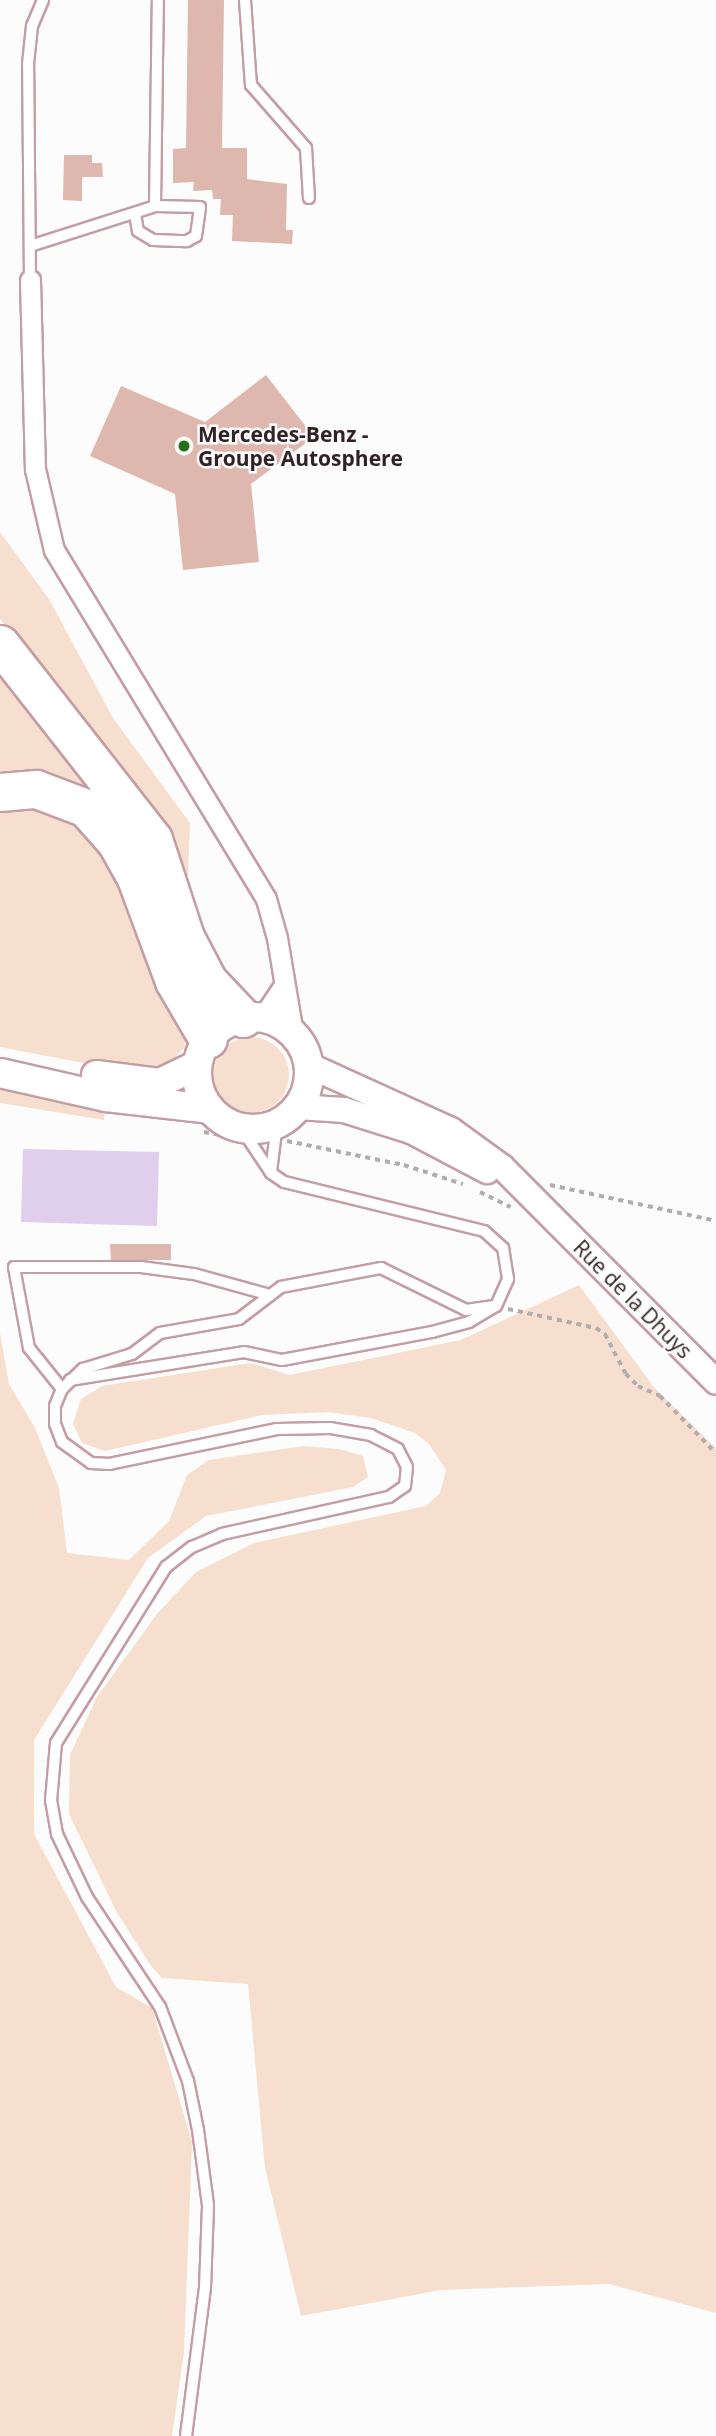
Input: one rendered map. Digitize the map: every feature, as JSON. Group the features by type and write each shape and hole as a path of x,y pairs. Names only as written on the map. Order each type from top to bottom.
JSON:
{"highway":[{"path":"0,643 153,839 185,937 208,981 252,1018"},
{"path":"0,792 36,789 86,808 117,842 136,877 203,1052"}],"main road":[{"path":"0,1056 116,1080 160,1083 252,1018 293,1034 308,1065 307,1087 283,1123 244,1133 209,1109 106,1097 0,1073"},
{"path":"203,1052 197,1080 209,1109"}],"street":[{"path":"30,280 35,469 54,550 266,899 277,938 282,988 293,1034"},
{"path":"252,1018 282,988"},
{"name":"Rue de la Dhuys","path":"308,1065 451,1130 502,1167 531,1200 716,1382"},
{"name":"Rue de la Dhuys","path":"283,1123 344,1110 411,1131 487,1172 531,1200"}],"lane":[{"path":"30,280 28,64 32,26 43,0"},
{"path":"155,206 158,0"},
{"path":"245,0 251,85 306,148 309,198"},
{"path":"30,246 135,212 155,206 200,207 196,236 187,241 153,240 138,231 135,212"},
{"path":"271,1173 283,1123"},
{"path":"70,1380 244,1352 282,1360 432,1332 469,1322 496,1306 508,1279 503,1248 484,1231 285,1182 271,1173 244,1133"},
{"path":"62,1389 29,1348 14,1267 141,1267 194,1274 270,1295"},
{"path":"186,2436 205,2288 208,2205 198,2130 188,2081 160,2007 87,1897 57,1834 51,1801 55,1743 166,1567 192,1547 222,1534 389,1497 405,1486 407,1467 398,1449 371,1435 330,1428 277,1429 110,1464 91,1463 62,1442 55,1424 62,1389 83,1369 144,1346 160,1333 239,1319 281,1287 381,1269 466,1310 496,1306"},
{"path":"144,1346 142,1357 151,1365"}],"path":[{"path":"180,1106 182,1123 205,1132 244,1133"},
{"path":"283,1123 464,1184 521,1212 531,1200 560,1189"},
{"path":"502,1167 560,1189 716,1220"},
{"path":"496,1306 596,1328 638,1386 660,1396 716,1453"}],"shaded area":[{"path":"0,532 49,599 113,718 190,823 188,877 157,816 90,740 0,619"},
{"path":"0,671 111,802 0,776"},
{"path":"48,803 89,822 112,852 184,1033 185,1047 165,1068 130,1072 0,1047 0,804"},
{"path":"244,1037 258,1037 272,1043 283,1054 289,1075 286,1090 278,1102 258,1113 244,1113 230,1107 219,1096 213,1082 213,1068 219,1054 230,1043"},
{"path":"0,1085 105,1108 104,1120 0,1103"},
{"path":"23,1149 159,1152 157,1226 21,1222"},
{"path":"579,1285 653,1386 716,1448 716,2313 609,2284 441,2290 301,2316 265,2168 248,1984 162,1978 151,1966 116,1911 69,1814 70,1755 97,1697 157,1614 196,1572 254,1543 426,1506 440,1493 446,1470 429,1444 415,1433 371,1418 328,1412 262,1415 105,1451 82,1443 73,1424 81,1399 102,1386 251,1363 290,1375 461,1340"},
{"path":"0,1333 9,1384 35,1428 59,1488 67,1553 129,1560 169,1521 187,1475 209,1460 304,1446 339,1449 363,1456 368,1477 353,1487 206,1516 148,1558 34,1740 34,1834 116,1987 152,2008 192,2142 184,2352 172,2436 0,2436"}],"building":[{"path":"188,0 224,0 222,148 247,148 247,179 287,184 286,230 293,230 292,244 232,241 233,215 220,215 221,199 213,199 212,190 193,191 194,182 173,183 173,149 186,148"},
{"path":"64,155 92,155 92,163 102,163 103,177 82,177 82,201 63,200"},
{"path":"266,375 314,437 251,484 259,562 183,570 175,494 90,456 121,386 205,422"},
{"path":"110,1244 171,1244 171,1260 111,1260"}],"place":[{"name":"Mercedes-Benz - Groupe Autosphere","path":"184,446"}]}
